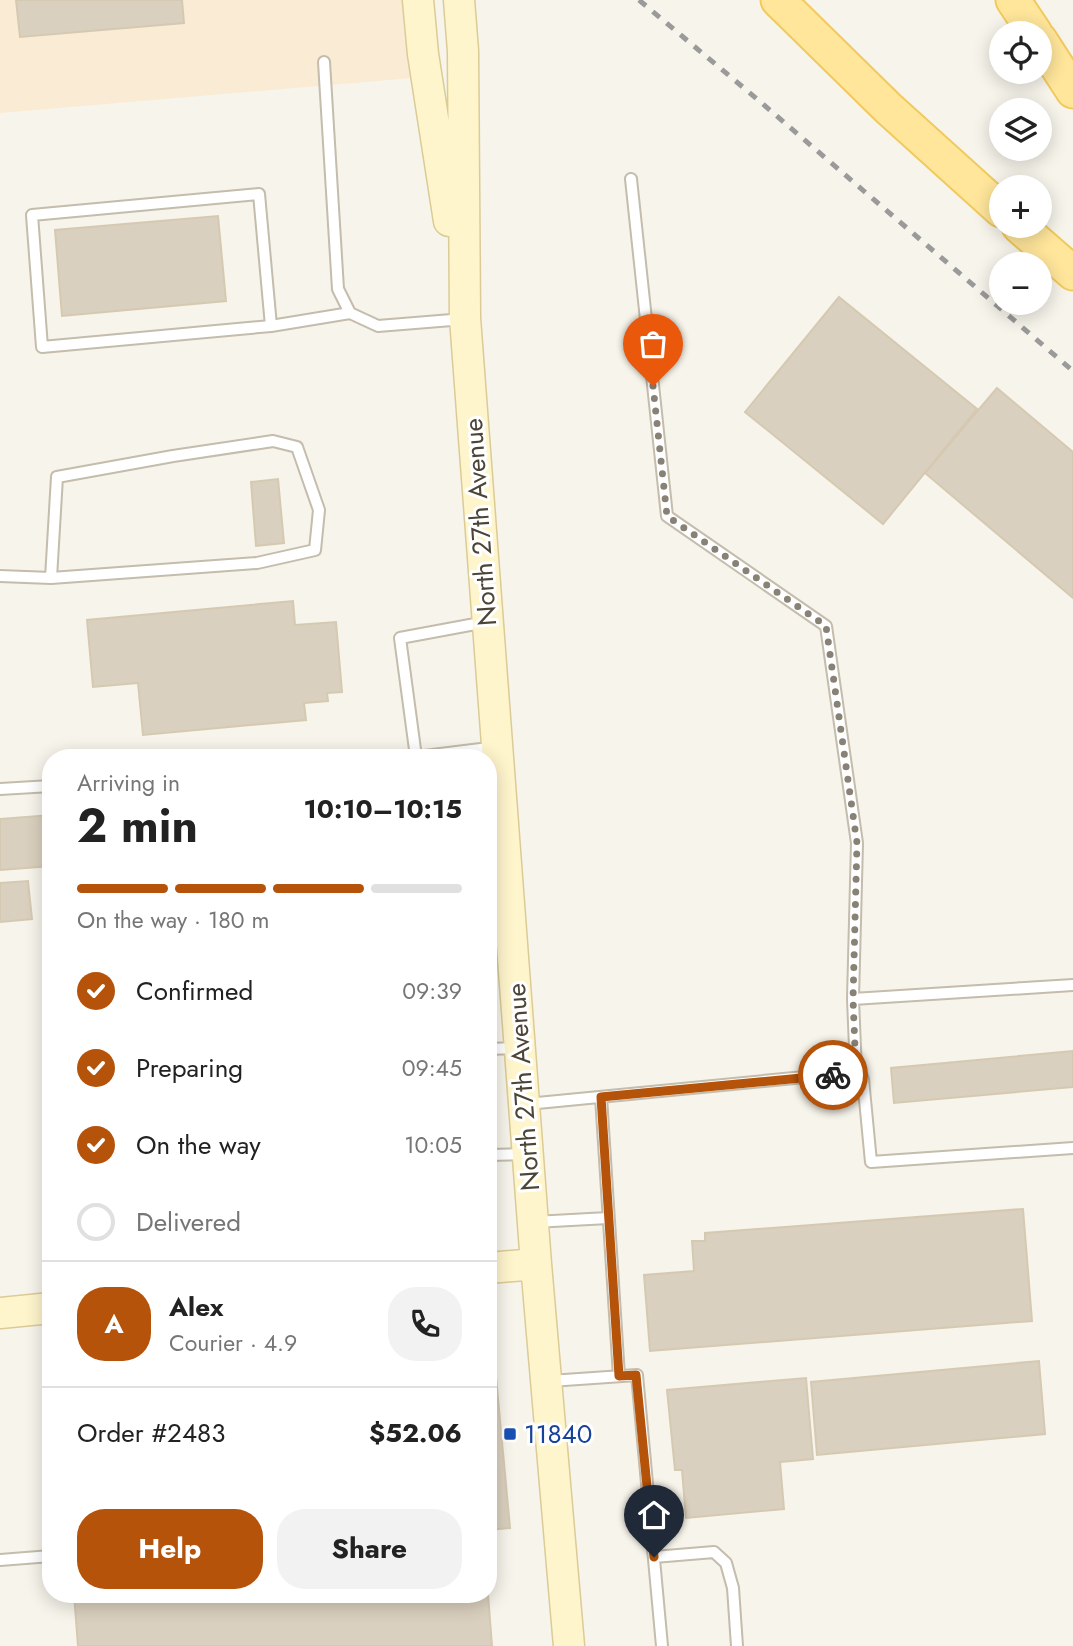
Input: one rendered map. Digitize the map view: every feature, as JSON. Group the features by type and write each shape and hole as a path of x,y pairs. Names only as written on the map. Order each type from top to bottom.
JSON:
{"main road":[{"name":"North 27th Avenue","path":"418,0 423,54 465,318"},
{"name":"North 27th Avenue","path":"459,0 463,51 465,318 536,1264 569,1646"},
{"path":"778,0 888,108 989,199"},
{"path":"1013,0 1027,21"},
{"path":"1052,59 1073,91"},
{"path":"1033,238 1073,273"},
{"path":"497,1267 536,1264"},
{"path":"0,1313 42,1309"}],"lane":[{"path":"324,62 338,289 350,313"},
{"path":"631,179 667,516 826,626 857,843 853,999 856,1072"},
{"path":"271,326 260,194 32,215 42,347 271,326 350,313 378,326 465,318"},
{"path":"0,576 51,578 257,563 315,550 319,510 297,447 273,441 57,477 51,578"},
{"path":"410,749 400,638 487,622"},
{"path":"480,749 497,747"},
{"path":"0,789 42,787"},
{"path":"853,999 1073,985"},
{"path":"497,1048 520,1047"},
{"path":"524,1105 856,1072 861,1073 863,1079 871,1162 1073,1148"},
{"path":"601,1097 619,1376"},
{"path":"497,1155 528,1154"},
{"path":"533,1222 608,1218"},
{"path":"547,1382 636,1375 663,1646"},
{"path":"654,1557 713,1552 726,1563 733,1588 737,1646"},
{"path":"0,1560 42,1557"}],"shaded area":[{"path":"0,0 406,0 412,78 0,113"}],"building":[{"path":"16,0 182,0 184,23 20,37"},
{"path":"218,216 226,301 62,316 55,230"},
{"path":"839,297 977,409 883,524 745,412"},
{"path":"997,388 1073,452 1073,598 925,473"},
{"path":"278,479 284,543 256,546 251,482"},
{"path":"293,601 295,625 336,622 342,692 327,693 328,701 304,703 306,720 143,735 138,683 93,687 87,620"},
{"path":"42,816 42,867 0,870 0,819"},
{"path":"28,881 32,919 0,922 0,883"},
{"path":"1073,1051 1073,1087 894,1103 891,1068"},
{"path":"1023,1209 1032,1321 650,1351 644,1275 694,1271 692,1241 705,1241 705,1233"},
{"path":"1039,1361 1045,1434 817,1455 811,1382"},
{"path":"806,1378 813,1459 780,1462 784,1509 686,1518 682,1470 675,1470 667,1390"},
{"path":"497,1388 510,1528 497,1529"},
{"path":"75,1603 489,1603 492,1646 78,1646"}],"railway":[{"path":"639,0 1073,371"}],"way so far":[{"path":"653,386 667,516 826,626 857,843 853,999 856,1072 833,1075"}],"place":[{"name":"11840","path":"510,1434"}],"route":[{"path":"654,1557 636,1375 619,1376 601,1097 833,1075"}]}
